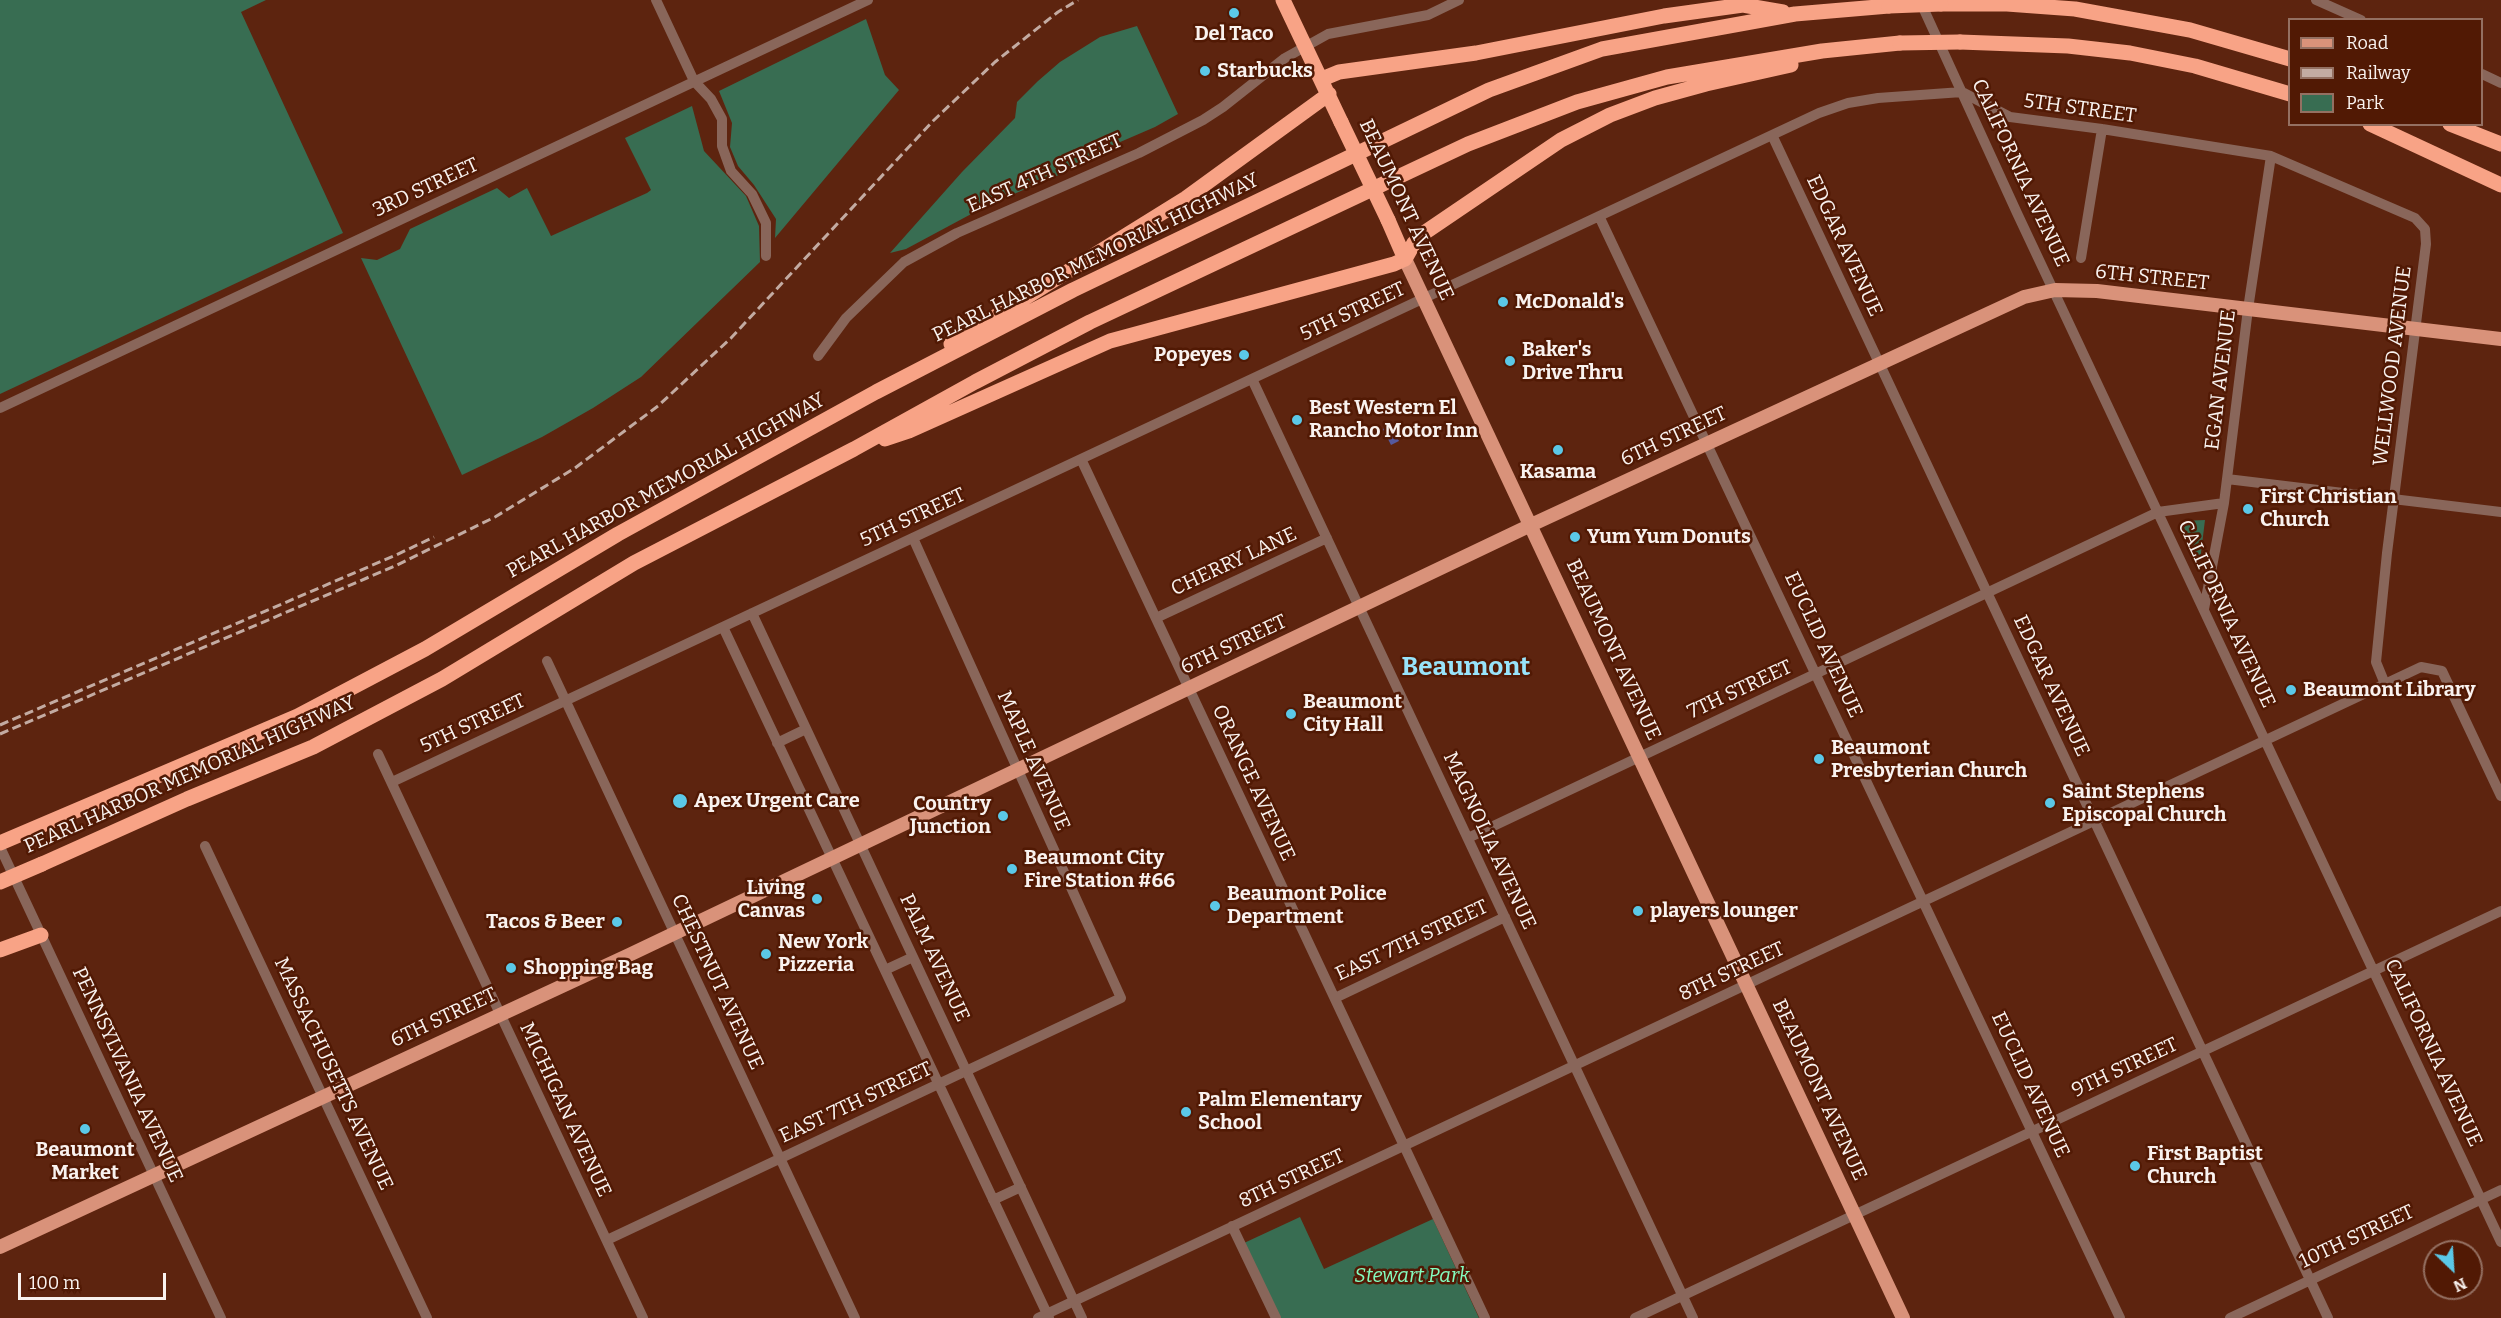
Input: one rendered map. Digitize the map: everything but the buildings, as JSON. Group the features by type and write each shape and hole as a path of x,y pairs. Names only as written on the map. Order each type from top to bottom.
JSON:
{"highway":[{"name":"BEAUMONT AVENUE","path":"1283,0 1405,259"},
{"name":"PEARL HARBOR MEMORIAL HIGHWAY","path":"0,845 298,716 425,649 618,534 876,392 1073,290 1489,90 1602,49 1795,14 1889,6 2007,4 2075,9 2190,30 2288,59"},
{"path":"1322,79 1339,72 1476,53 1632,22 1743,5 1795,14"},
{"name":"PEARL HARBOR MEMORIAL HIGHWAY","path":"0,882 314,747 442,680 634,563 854,449 1090,322 1468,144 1577,102 1658,79 1761,60 1882,44 1960,42 2068,46 2130,53 2195,66 2288,94"},
{"path":"854,449 909,431 1110,341 1405,259 1414,243 1424,233 1561,140 1610,115 1655,98 1706,84 1882,44"},
{"path":"876,392 1018,300 1186,198 1329,94"},
{"path":"2374,126 2501,185"},
{"path":"2455,126 2501,144"},
{"path":"0,950 41,935"}],"main road":[{"name":"BEAUMONT AVENUE","path":"1405,259 1903,1318"},
{"name":"6TH STREET","path":"0,1247 906,823 1531,525 2014,301 2036,293 2055,290 2097,291 2501,339"}],"street":[{"path":"656,0 694,81 711,99 722,119 722,146 731,171 752,194 766,223 766,256"},
{"name":"3RD STREET","path":"0,408 868,0"},
{"name":"EAST 4TH STREET","path":"818,356 846,318 904,262 957,233 1139,153 1203,120 1285,58 1328,34 1428,15 1459,0"},
{"name":"CALIFORNIA AVENUE","path":"1920,0 2501,1242"},
{"path":"2316,0 2356,18"},
{"path":"2483,75 2501,83"},
{"name":"5TH STREET","path":"392,782 1772,135 1848,102 1962,92 2010,117 2271,156 2415,218 2425,229"},
{"path":"2081,258 2102,129"},
{"name":"EDGAR AVENUE","path":"1772,135 2328,1318"},
{"name":"EGAN AVENUE","path":"2204,609 2224,503 2248,309 2271,156"},
{"name":"EUCLID AVENUE","path":"1599,216 2120,1318"},
{"name":"WELLWOOD AVENUE","path":"2385,684 2376,662 2426,244 2425,229"},
{"name":"MAGNOLIA AVENUE","path":"1252,379 1693,1318"},
{"name":"ORANGE AVENUE","path":"1082,459 1485,1318"},
{"path":"2227,479 2501,512"},
{"name":"7TH STREET","path":"1468,838 2158,512 2224,503"},
{"name":"MAPLE AVENUE","path":"913,538 1121,998"},
{"name":"CHERRY LANE","path":"1156,618 1327,538"},
{"name":"PALM AVENUE","path":"752,613 1082,1318"},
{"path":"723,627 939,1084 1045,1317"},
{"name":"CHESTNUT AVENUE","path":"547,661 855,1318"},
{"name":"8TH STREET","path":"1045,1317 1232,1226 2421,667 2442,671 2501,796"},
{"path":"777,742 806,729"},
{"name":"MICHIGAN AVENUE","path":"378,754 644,1318"},
{"name":"PENNSYLVANIA AVENUE","path":"0,845 221,1318"},
{"name":"MASSACHUSETTS AVENUE","path":"205,846 427,1318"},
{"name":"9TH STREET","path":"1635,1318 2501,911"},
{"name":"EAST 7TH STREET","path":"1335,998 1505,917"},
{"path":"885,970 913,957"},
{"name":"EAST 7TH STREET","path":"607,1240 1121,998"},
{"path":"993,1200 1021,1187"},
{"name":"10TH STREET","path":"2229,1318 2501,1190"},
{"path":"1232,1226 1276,1318"}],"green space":[{"path":"0,0 266,0 241,12 343,233 0,394"},
{"path":"866,19 885,75 899,90 775,238 776,219 754,185 738,166 730,147 732,123 719,91"},
{"path":"1137,26 1178,114 1155,127 1104,149 1061,174 988,205 906,249 890,253 962,172 1015,118 1017,102 1038,81 1060,62 1100,37"},
{"path":"692,106 704,151 746,196 759,226 760,262 641,377 542,437 462,475 361,258 377,260 400,249 410,229 497,188 509,198 527,188 551,236 647,193 651,190 625,138"},
{"path":"2205,520 2200,561 2181,521"},
{"name":"Stewart Park","path":"1300,1217 1324,1269 1433,1219 1479,1318 1277,1318 1244,1243"}],"water":[{"path":"1391,425 1399,441 1391,445 1383,429"}],"railway":[{"path":"0,734 395,566 495,517 575,468 658,406 731,338 933,121 995,62 1058,12 1078,0"},
{"path":"0,725 434,537"}],"place":[{"name":"Del Taco","path":"1234,13"},
{"name":"Starbucks","path":"1205,71"},
{"name":"McDonald's","path":"1503,302"},
{"name":"Popeyes","path":"1244,355"},
{"name":"Baker's Drive Thru","path":"1510,361"},
{"name":"Best Western El Rancho Motor Inn","path":"1297,420"},
{"name":"Kasama","path":"1558,450"},
{"name":"First Christian Church","path":"2248,509"},
{"name":"Yum Yum Donuts","path":"1575,537"},
{"name":"Beaumont Library","path":"2291,690"},
{"name":"Beaumont City Hall","path":"1291,714"},
{"name":"Beaumont Presbyterian Church","path":"1819,759"},
{"name":"Apex Urgent Care","path":"680,801"},
{"name":"Saint Stephens Episcopal Church","path":"2050,803"},
{"name":"Country Junction","path":"1003,816"},
{"name":"Beaumont City Fire Station #66","path":"1012,869"},
{"name":"Living Canvas","path":"817,899"},
{"name":"Beaumont Police Department","path":"1215,906"},
{"name":"players lounger","path":"1638,911"},
{"name":"Tacos & Beer","path":"617,922"},
{"name":"New York Pizzeria","path":"766,954"},
{"name":"Shopping Bag","path":"511,968"},
{"name":"Palm Elementary School","path":"1186,1112"},
{"name":"Beaumont Market","path":"85,1129"},
{"name":"First Baptist Church","path":"2135,1166"}],"district":[{"name":"Beaumont","path":"1466,668"}]}
